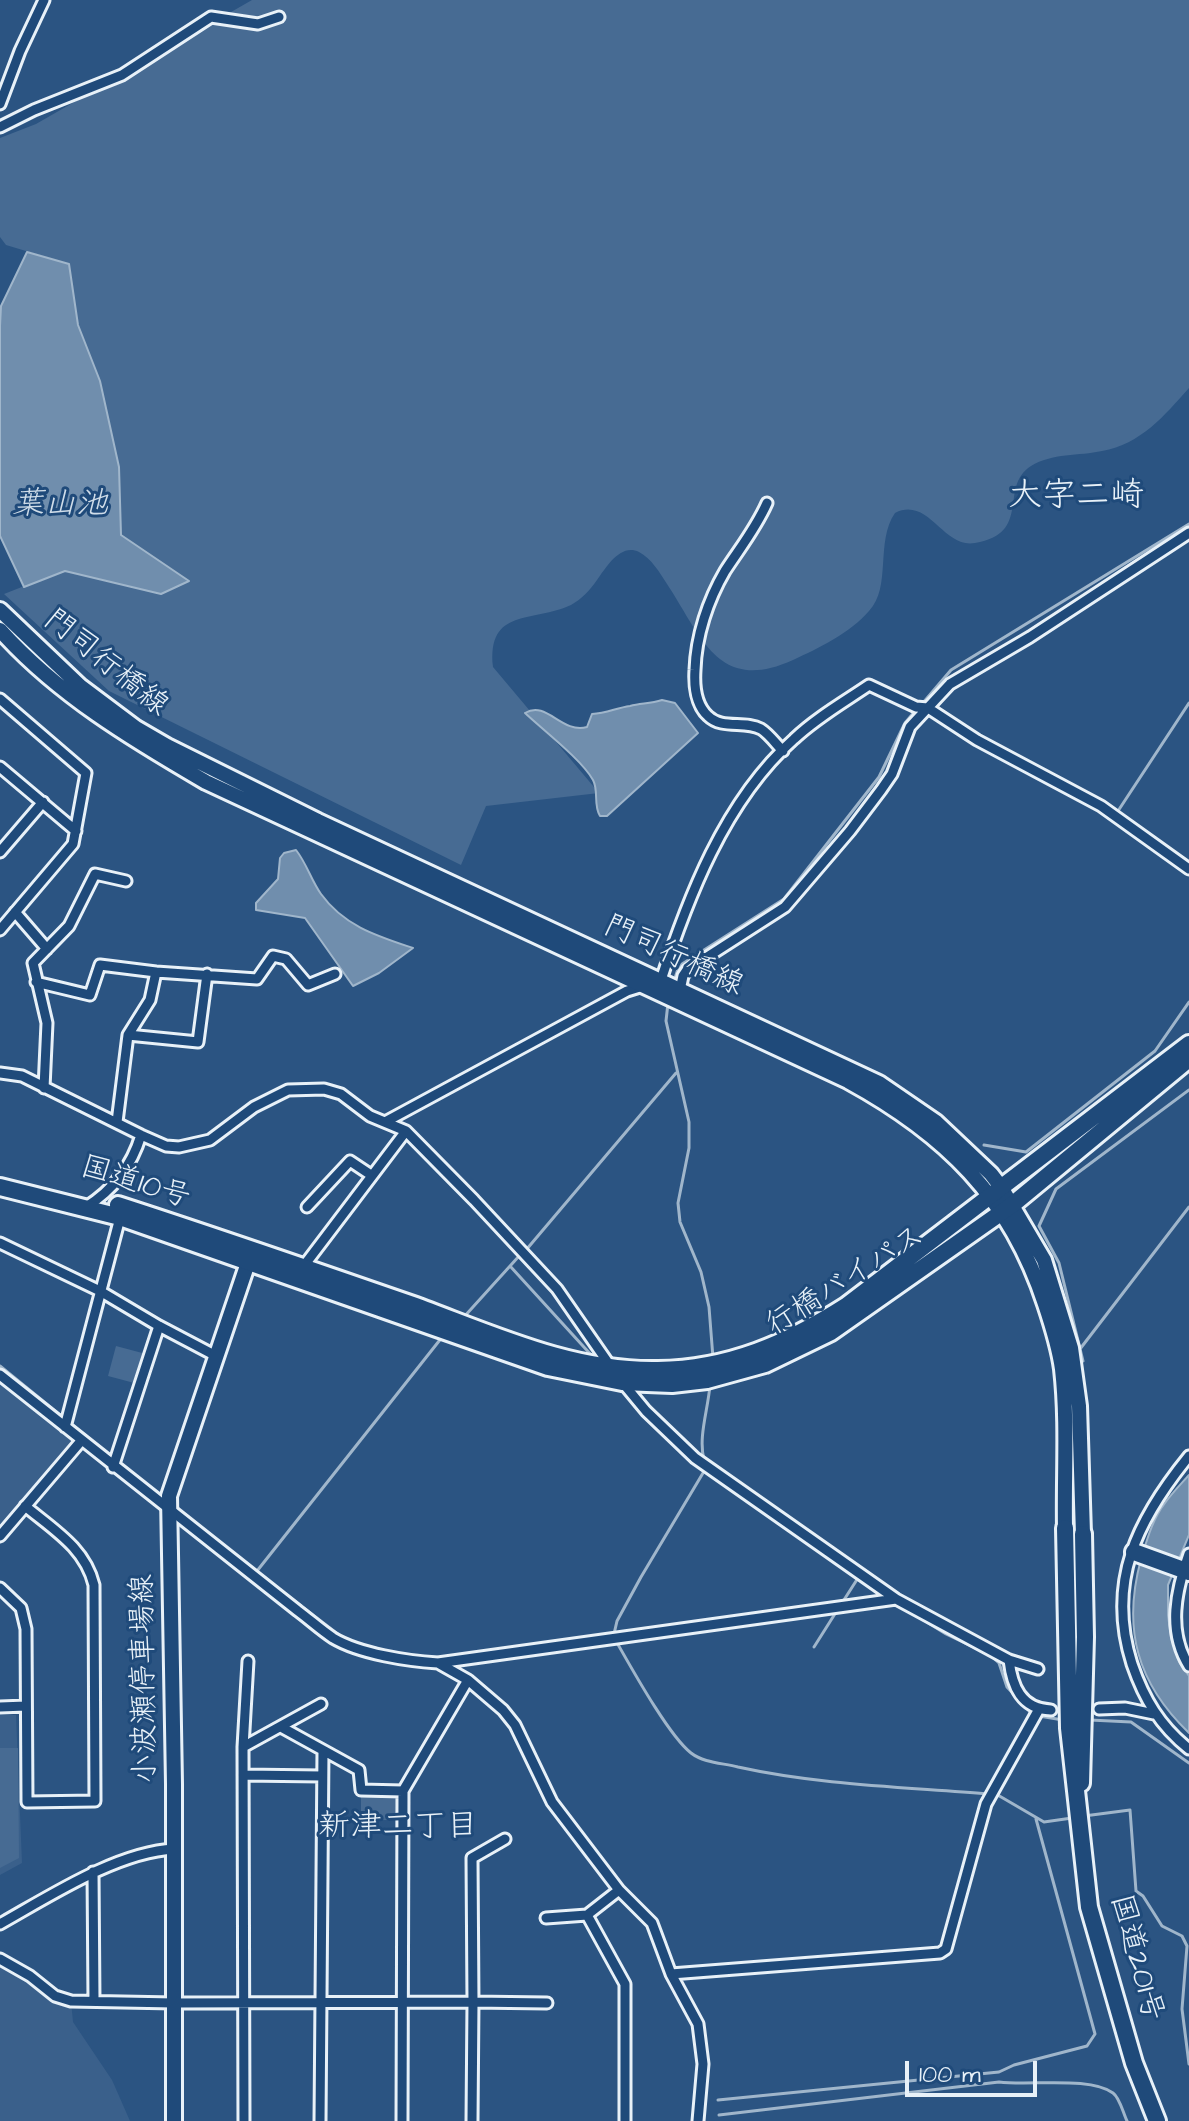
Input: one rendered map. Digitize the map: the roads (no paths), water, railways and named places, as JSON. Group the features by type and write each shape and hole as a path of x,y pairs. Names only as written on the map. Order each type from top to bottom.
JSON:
{"highway":[{"name":"行橋バイパス","path":"250,1257 303,1267 553,1356 612,1368 659,1370 703,1366 759,1353 812,1328 846,1306 1189,1044"},
{"name":"行橋バイパス","path":"250,1257 548,1367 622,1382 672,1384 707,1380 765,1364 831,1332 1007,1208 1189,1059"},
{"name":"国道10号","path":"0,1178 122,1212 250,1257"},
{"name":"国道10号","path":"0,1187 92,1203"},
{"name":"国道201号","path":"1065,1528 1069,1728 1071,1763 1080,1804"},
{"name":"国道201号","path":"1083,1534 1085,1637 1080,1804 1089,1907 1134,2063 1157,2121"},
{"path":"1134,1552 1185,1566"}],"main road":[{"name":"門司行橋線","path":"0,610 80,686 136,728 167,746 848,1081 885,1101 944,1146 996,1191 1044,1260 1071,1348 1079,1406 1083,1534"},
{"name":"門司行橋線","path":"0,630 88,707 133,740 206,782 643,986 660,986"},
{"name":"門司行橋線","path":"1007,1208 1038,1282 1062,1365 1065,1528"},
{"name":"小波瀬停車場線","path":"174,2121 169,1511 173,1483 250,1257"}],"street":[{"path":"0,104 44,0"},
{"path":"0,127 122,75 211,17 258,24 279,17"},
{"path":"767,503 755,529 723,574 714,593 695,650 694,684 702,709 710,718 762,730 783,751"},
{"path":"679,996 687,970 785,907 800,891 892,774 910,727 950,684 1030,637 1189,533"},
{"path":"660,986 674,938 721,837 758,778 793,739 869,685 916,707 928,708 977,740 1101,806 1189,869"},
{"path":"0,699 86,773 73,844 0,930"},
{"path":"1,769 76,831"},
{"path":"0,852 43,802"},
{"path":"44,1088 47,1023 33,963 69,926 95,874 126,881"},
{"path":"15,912 47,949"},
{"path":"36,982 90,995 100,965 257,979 270,957 278,955 286,959 308,985 335,974"},
{"path":"117,1122 128,1035 150,1000 156,972"},
{"path":"128,1035 198,1042 207,974"},
{"path":"385,1122 627,991 643,986"},
{"path":"0,1073 22,1076 166,1146 179,1147 210,1140 254,1107 288,1090 299,1088 324,1089 341,1094 370,1116 406,1131 557,1289 622,1382 646,1411 695,1458 896,1599 1009,1660 1038,1669"},
{"path":"303,1267 406,1131"},
{"path":"92,1203 133,1160 141,1135"},
{"path":"307,1207 350,1161 371,1175"},
{"path":"65,1427 122,1212"},
{"path":"0,1243 100,1291 218,1357"},
{"path":"113,1467 159,1326"},
{"path":"0,1375 169,1511 334,1638 352,1647 418,1662 438,1663 896,1599"},
{"path":"0,1536 81,1441"},
{"path":"1189,1456 1155,1501 1142,1525 1131,1551 1122,1593 1122,1619 1137,1677 1154,1714 1169,1733 1189,1749"},
{"path":"0,1588 21,1608 26,1629 27,1802 95,1801 94,1585 90,1568 77,1549 25,1506"},
{"path":"1185,1566 1174,1602 1180,1641 1189,1666"},
{"path":"1009,1660 1012,1684 1019,1696 1039,1709 1051,1710"},
{"path":"244,2121 243,1747 248,1661"},
{"path":"438,1663 468,1680 503,1710 515,1725 552,1802 619,1890 652,1923 671,1974 698,2024 702,2080 698,2121"},
{"path":"402,2121 403,1791 468,1680"},
{"path":"243,1747 321,1704"},
{"path":"0,1707 26,1706"},
{"path":"1099,1709 1125,1708 1154,1714"},
{"path":"671,1974 940,1953 946,1949 986,1804 1039,1709"},
{"path":"281,1727 359,1770 361,1790 403,1791"},
{"path":"320,2121 323,1751"},
{"path":"243,1775 322,1776"},
{"path":"472,2121 472,1858 505,1839"},
{"path":"0,1924 93,1872 161,1850 174,1849"},
{"path":"93,1872 94,2001"},
{"path":"546,1918 587,1915 619,1890"},
{"path":"587,1915 625,1984 625,2121"},
{"path":"0,1959 30,1976 55,1996 71,2001 547,2003"}],"water":[{"name":"葉山池","path":"27,252 69,264 78,325 100,381 119,467 121,535 189,581 161,594 65,571 24,587 0,536 1,306"},
{"path":"662,700 675,703 698,733 607,816 600,816 598,812 595,784 588,772 525,713 540,711 578,728 587,727 592,714"},
{"path":"296,850 321,894 340,914 374,934 413,948 379,973 353,986 305,918 256,910 256,903 278,879 280,858 284,853"},
{"path":"1189,1475 1189,1535 1168,1585 1168,1615 1179,1662 1189,1676 1189,1733 1157,1695 1146,1674 1138,1654 1133,1609 1141,1559 1153,1523"}],"waterway":[{"path":"922,704 951,670 1189,524"},
{"path":"1118,811 1189,703"},
{"path":"674,981 679,966 784,899 879,777 905,723 916,710"},
{"path":"984,1145 1026,1152 1155,1051 1189,1002"},
{"path":"668,1003 666,1021 689,1122 689,1148 678,1203 680,1222 701,1272 709,1307 713,1358"},
{"path":"526,1250 676,1073"},
{"path":"1083,1361 1059,1263 1039,1226 1056,1189 1189,1090"},
{"path":"1080,1349 1189,1207"},
{"path":"463,1318 520,1255"},
{"path":"510,1266 593,1357"},
{"path":"257,1571 443,1336"},
{"path":"0,1366 130,1472"},
{"path":"704,1460 703,1433 710,1385"},
{"path":"614,1634 617,1621 641,1577 706,1468"},
{"path":"224,1547 339,1635"},
{"path":"840,1565 858,1578 842,1603"},
{"path":"814,1647 838,1609"},
{"path":"914,1614 946,1634 990,1655 999,1663 1007,1687 1032,1714"},
{"path":"616,1641 672,1732 691,1753 702,1759 800,1778 988,1794"},
{"path":"1039,1716 1063,1720"},
{"path":"1090,1720 1131,1722 1189,1763"},
{"path":"996,1794 1044,1822 1072,1818"},
{"path":"1084,1816 1130,1810 1136,1891 1143,1896 1162,1926 1182,1936 1187,1946 1182,2009 1189,2064"},
{"path":"718,2100 999,2072 1014,2065 1087,2046 1095,2034 1036,1819"},
{"path":"719,2115 999,2082 1059,2083 1103,2088 1115,2095 1127,2121"}],"tunnel":[{"path":"1051,1710 1099,1709"}],"district":[{"name":"大字二崎","path":"1076,498"},
{"name":"新津二丁目","path":"398,1828"}]}
